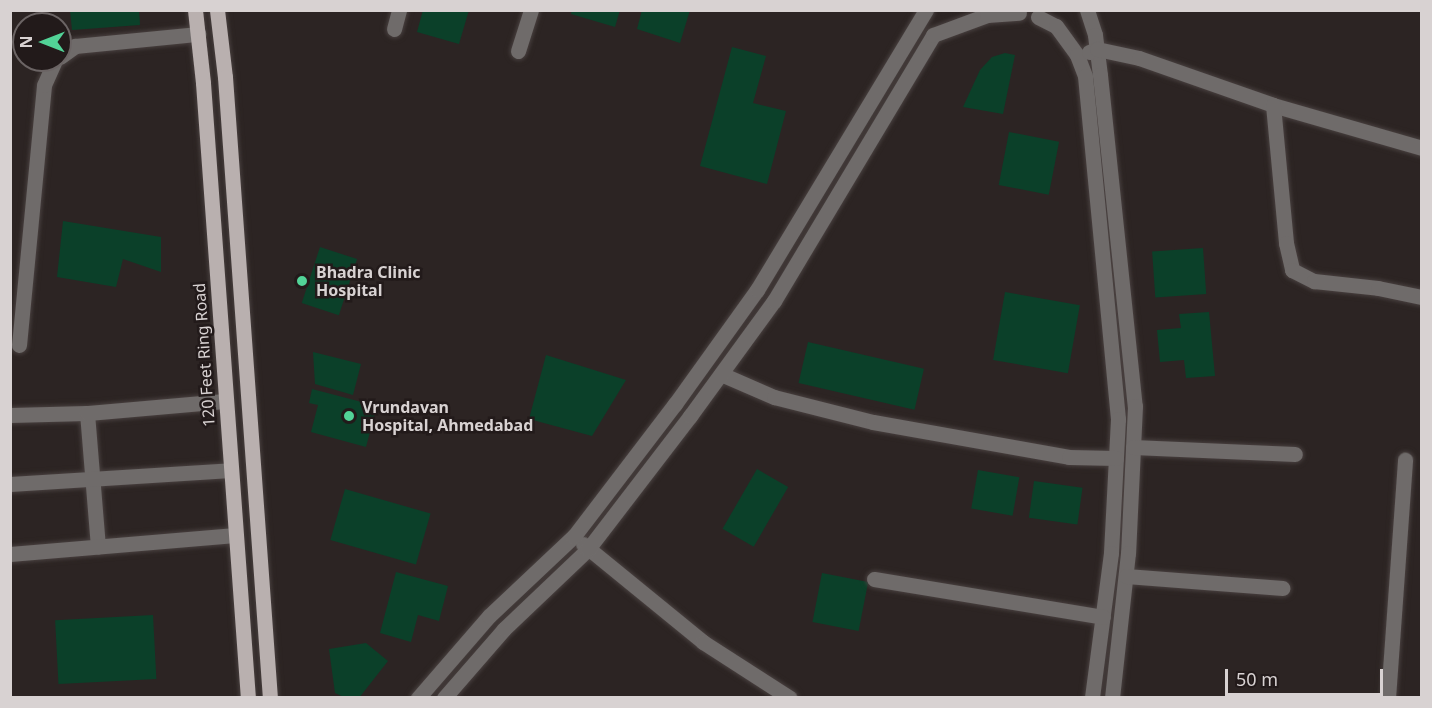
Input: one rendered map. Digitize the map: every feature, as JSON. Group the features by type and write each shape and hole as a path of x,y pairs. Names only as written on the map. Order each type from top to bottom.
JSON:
{"main road":[{"name":"120 Feet Ring Road","path":"195,10 248,698"},
{"path":"217,10 226,88 270,698"}],"street":[{"path":"394,29 399,10"},
{"path":"518,51 531,10"},
{"path":"418,698 489,616 574,536 757,290 926,10"},
{"path":"967,10 987,15"},
{"path":"1038,17 1052,10"},
{"path":"1087,10 1097,49 1135,406 1126,576 1112,698"},
{"path":"444,698 504,629 588,549 721,374 774,301 933,35 987,15 1017,12 1038,17 1056,26 1077,54 1085,76 1118,419 1111,553 1092,698"},
{"path":"72,48 75,46 198,34"},
{"path":"1077,54 1097,49 1139,58 1273,105 1422,148"},
{"path":"19,345 18,276 44,85 50,72"},
{"path":"1273,105 1286,243 1292,270 1314,282 1378,288 1422,297"},
{"path":"721,374 774,397 873,422 1069,456 1116,458"},
{"path":"10,415 87,413 225,401"},
{"path":"87,413 98,547"},
{"path":"1133,447 1295,454"},
{"path":"1388,698 1405,460"},
{"path":"10,484 231,470"},
{"path":"10,554 235,535"},
{"path":"574,536 703,642 790,698"},
{"path":"1126,576 1283,588"},
{"path":"874,579 1103,617"}],"building":[{"path":"70,10 139,10 140,25 72,30"},
{"path":"423,10 469,10 459,44 417,32"},
{"path":"572,10 620,10 615,27 571,14"},
{"path":"642,10 690,10 680,43 637,29"},
{"path":"732,47 766,56 753,103 786,111 767,184 700,166"},
{"path":"1005,53 1015,55 1003,114 963,107 980,70 992,57"},
{"path":"1009,132 1059,142 1049,195 999,185"},
{"path":"63,221 161,237 161,272 123,259 116,287 57,277"},
{"path":"320,247 357,259 339,315 302,303"},
{"path":"1203,248 1206,294 1155,297 1152,252"},
{"path":"1005,292 1080,305 1068,373 993,360"},
{"path":"1209,312 1215,376 1186,378 1184,360 1160,362 1157,330 1181,328 1179,314"},
{"path":"808,342 924,369 915,410 799,383"},
{"path":"313,352 361,364 353,395 315,384"},
{"path":"546,355 626,380 592,436 529,419"},
{"path":"312,389 377,406 366,447 311,432 318,405 309,403"},
{"path":"757,469 788,487 754,547 722,529"},
{"path":"978,470 1019,477 1013,516 971,508"},
{"path":"1034,481 1083,488 1077,524 1029,518"},
{"path":"345,489 431,514 416,564 330,540"},
{"path":"396,572 448,586 439,621 418,615 411,642 380,633"},
{"path":"822,573 868,582 859,631 812,622"},
{"path":"153,615 156,679 58,684 55,620"},
{"path":"366,643 388,661 359,698 346,698 335,693 329,649"}],"place":[{"name":"Bhadra Clinic Hospital","path":"302,281"},
{"name":"Vrundavan Hospital, Ahmedabad","path":"349,416"}]}
